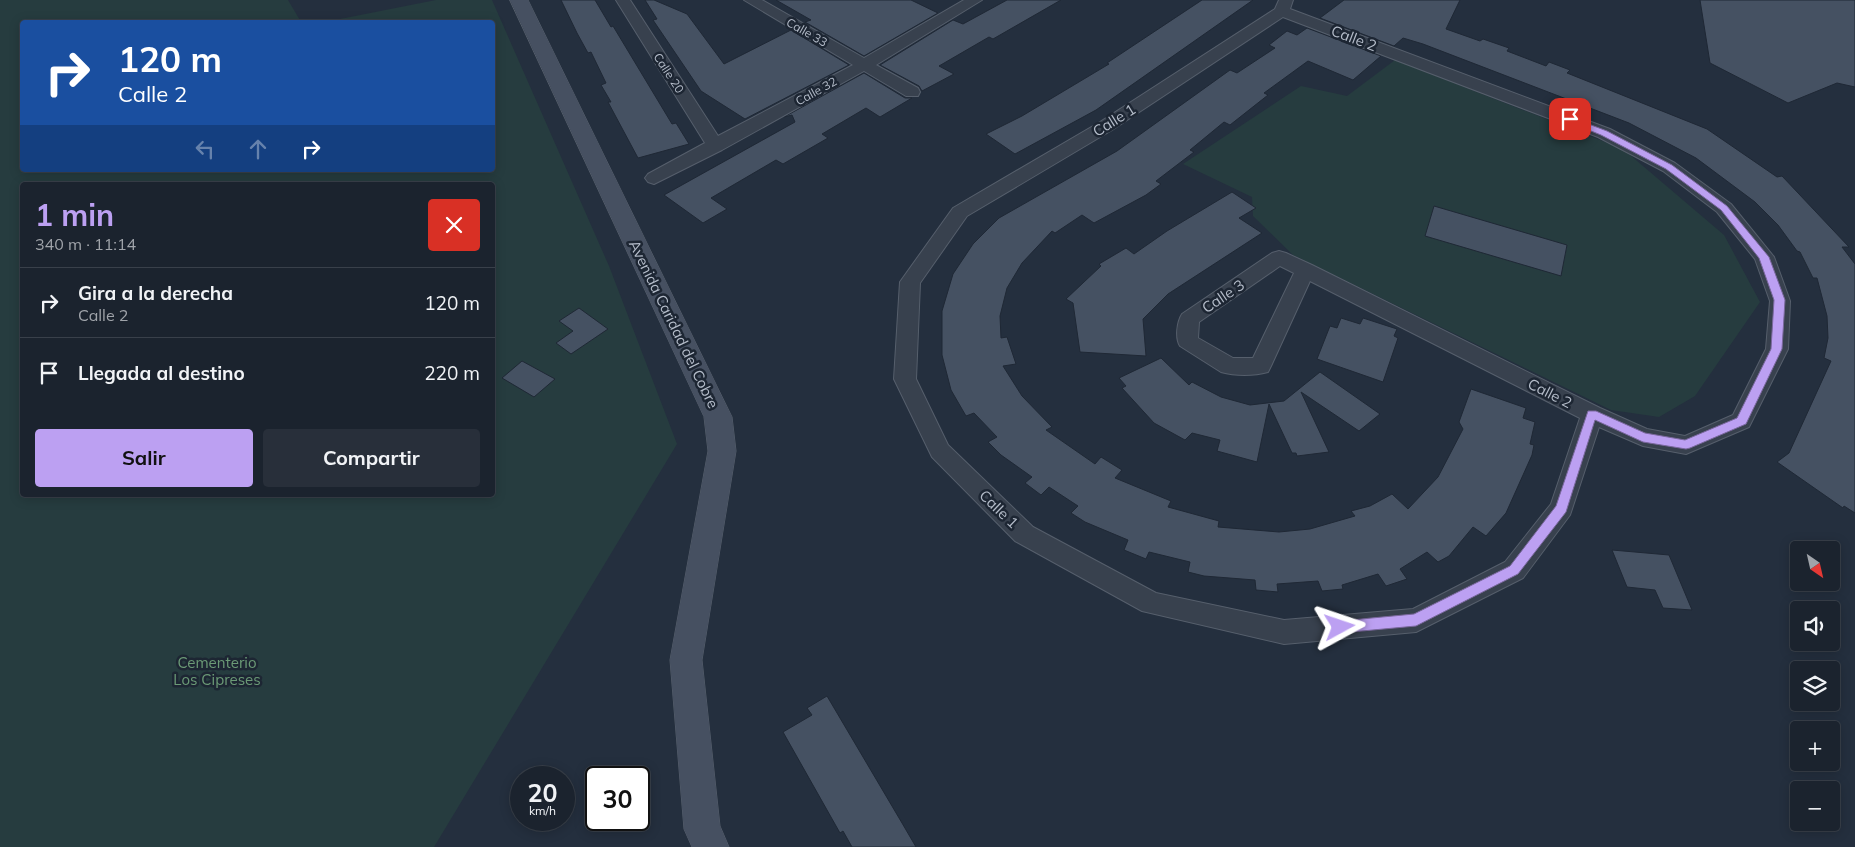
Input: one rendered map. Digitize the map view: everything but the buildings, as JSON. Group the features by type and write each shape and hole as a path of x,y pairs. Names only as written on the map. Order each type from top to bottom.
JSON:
{"street":[{"name":"Avenida Caridad del Cobre","path":"519,0 718,417 722,451 686,660 702,829 711,847"},
{"name":"Calle 20","path":"623,0 716,146"},
{"name":"Calle 33","path":"751,0 912,92"},
{"path":"946,0 968,4"},
{"name":"Calle 32","path":"654,178 864,65 968,4"},
{"name":"Calle 2","path":"1279,258 1592,414 1643,437 1686,445 1742,421 1776,349 1780,300 1764,257 1724,208 1669,167 1604,133 1284,5"},
{"name":"Calle 1","path":"1284,5 1106,126 960,212 910,282 905,379 940,451 1024,534 1151,603 1284,632 1416,620 1514,570 1562,508 1592,414"},
{"name":"Calle 3","path":"1279,258 1189,319 1187,341 1229,366 1260,366 1305,270"}],"green space":[{"name":"Cementerio Los Cipreses","path":"0,0 288,0 300,20 20,20 20,172 495,172 495,20 335,20 436,0 492,0 609,266 677,444 434,847 0,847"},
{"path":"1395,60 1623,149 1724,235 1760,302 1695,396 1659,417 1611,410 1293,255 1253,216 1252,197 1183,164 1301,86 1347,96"}],"route":[{"path":"1340,627 1416,620 1514,570 1562,508 1592,414 1643,437 1686,445 1742,421 1776,349 1780,300 1764,257 1724,208 1669,167 1604,133 1570,119"}]}
